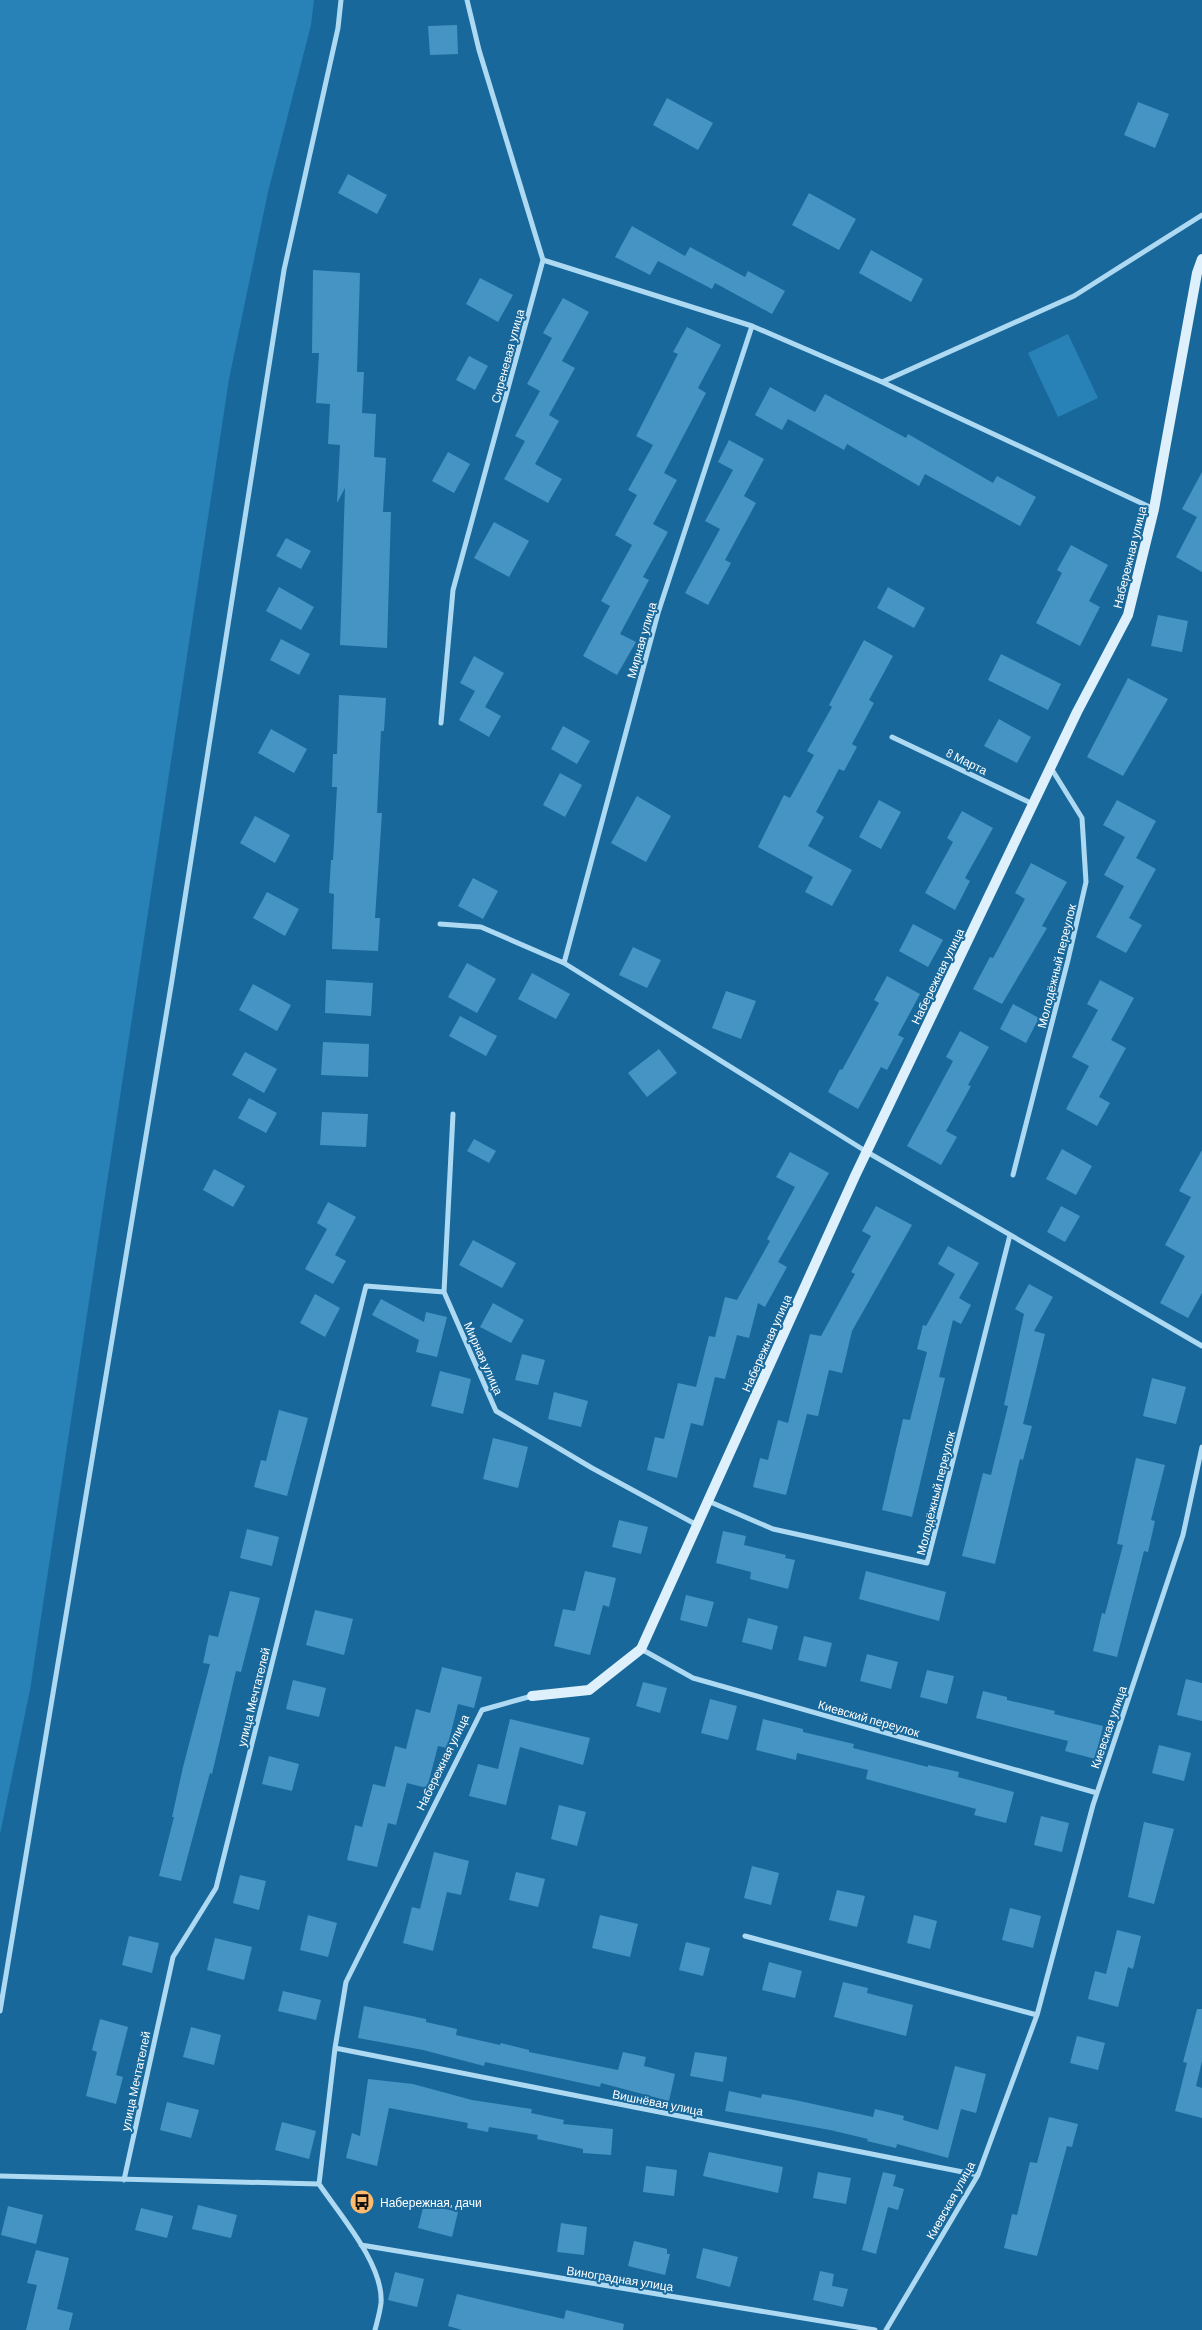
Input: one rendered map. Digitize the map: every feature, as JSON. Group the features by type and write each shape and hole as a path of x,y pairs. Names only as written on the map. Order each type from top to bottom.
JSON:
{"street":[{"path":"0,2010 175,961 284,270 338,28 341,0"},
{"path":"467,0 479,50 544,260 752,326 882,382 1154,509"},
{"path":"882,382 1074,296 1202,215"},
{"name":"Набережная улица","path":"319,2184 335,2048 346,1982 482,1710 532,1696 589,1690 641,1649 867,1152 1050,767 1128,615 1154,509 1197,273 1202,259"},
{"name":"Сиреневая улица","path":"441,723 453,590 544,260"},
{"name":"Мирная улица","path":"564,963 658,613 752,326"},
{"name":"8 Марта","path":"892,736 1033,804"},
{"name":"Молодёжный переулок","path":"1012,1175 1068,960 1086,882 1082,818 1050,767"},
{"path":"440,924 481,927 564,963 867,1152 1202,1346"},
{"name":"Мирная улица","path":"453,1114 444,1292 496,1411 592,1468 697,1525"},
{"name":"Молодёжный переулок","path":"708,1501 773,1528 927,1563 1010,1235"},
{"name":"улица Мечтателей","path":"124,2180 173,1957 216,1888 366,1286 444,1292"},
{"name":"Киевская улица","path":"886,2330 978,2175 1037,2015 1097,1793 1183,1535 1202,1447"},
{"name":"Киевский переулок","path":"641,1649 693,1678 1097,1793"},
{"path":"745,1936 1037,2015"},
{"name":"Вишнёвая улица","path":"335,2048 978,2175"},
{"path":"0,2176 319,2184 361,2245 379,2283 381,2304 375,2330"},
{"name":"Виноградная улица","path":"361,2245 875,2330"}],"shaded area":[{"path":"0,0 314,0 311,25 268,192 229,379 30,1690 0,1834"},
{"path":"1068,334 1098,398 1058,417 1028,353"}],"building":[{"path":"457,25 458,54 430,55 428,26"},
{"path":"667,98 713,123 698,150 653,125"},
{"path":"1138,102 1169,114 1155,148 1124,135"},
{"path":"348,174 387,195 377,214 338,193"},
{"path":"809,193 856,219 839,250 792,225"},
{"path":"632,226 685,256 690,247 745,277 748,271 785,291 772,314 715,283 712,289 658,261 650,275 615,257"},
{"path":"871,250 923,279 911,302 859,273"},
{"path":"313,270 360,273 357,372 364,372 362,413 376,414 374,457 386,458 383,512 391,512 387,648 340,645 345,488 337,503 340,445 328,444 330,404 316,403 319,353 312,353"},
{"path":"480,278 513,295 498,322 466,304"},
{"path":"563,298 589,312 562,361 575,368 549,415 559,421 535,464 562,479 548,503 504,479 525,441 515,436 540,391 527,384 552,338 543,333"},
{"path":"687,327 721,345 698,388 706,393 664,473 677,480 653,524 668,532 643,577 649,580 620,634 636,642 617,675 583,656 610,606 601,601 632,545 615,535 637,495 628,490 653,445 636,436 678,354 673,352"},
{"path":"469,356 488,366 475,390 456,380"},
{"path":"770,387 815,412 825,394 906,438 908,434 993,483 997,476 1036,497 1020,526 925,474 919,486 847,444 844,450 788,419 782,430 755,415"},
{"path":"729,440 764,459 744,496 756,503 725,560 731,563 708,605 685,593 720,529 705,521 733,470 718,462"},
{"path":"448,452 470,464 454,493 432,481"},
{"path":"1202,472 1202,572 1176,557 1197,517 1182,509"},
{"path":"494,522 529,541 509,577 474,558"},
{"path":"286,538 311,551 301,569 276,556"},
{"path":"1071,545 1108,565 1089,601 1100,607 1080,646 1036,623 1062,573 1057,570"},
{"path":"279,587 314,607 301,630 266,611"},
{"path":"888,587 925,608 914,628 877,608"},
{"path":"1158,615 1188,621 1182,652 1151,646"},
{"path":"281,639 310,654 299,675 270,660"},
{"path":"864,640 893,656 869,700 874,703 852,744 857,747 844,771 839,769 816,812 824,817 808,846 852,870 832,906 805,892 813,877 758,847 784,795 790,798 814,755 807,751 832,707 829,705"},
{"path":"1001,654 1061,684 1048,710 988,680"},
{"path":"474,656 504,673 485,707 501,716 489,737 459,720 475,691 460,683"},
{"path":"1128,678 1168,699 1123,776 1087,757"},
{"path":"339,695 386,698 384,731 381,731 377,813 382,813 375,918 380,918 378,951 332,949 334,894 329,893 331,860 333,860 337,787 332,787 333,754 337,754"},
{"path":"999,719 1031,737 1017,763 984,746"},
{"path":"563,726 590,741 577,764 551,749"},
{"path":"271,729 307,749 294,773 258,753"},
{"path":"560,773 582,785 565,817 543,805"},
{"path":"637,796 671,816 646,862 611,843"},
{"path":"879,800 901,812 881,849 859,837"},
{"path":"1117,800 1156,821 1136,858 1156,869 1129,918 1142,925 1126,953 1096,937 1124,886 1104,875 1125,837 1103,825"},
{"path":"962,811 993,828 965,878 970,881 955,910 925,893 953,842 947,838"},
{"path":"255,816 290,835 275,863 240,843"},
{"path":"1031,863 1067,882 1042,926 1047,928 1002,1004 973,989 990,957 993,958 1025,899 1015,893"},
{"path":"473,878 498,891 483,919 458,906"},
{"path":"267,892 299,909 285,936 253,918"},
{"path":"913,924 943,940 928,967 899,951"},
{"path":"633,947 661,960 647,988 619,975"},
{"path":"467,963 496,979 477,1013 448,997"},
{"path":"532,973 570,994 556,1019 518,999"},
{"path":"887,976 920,994 898,1035 904,1038 887,1070 881,1067 858,1109 828,1092 879,1003 874,1000"},
{"path":"326,980 373,983 371,1016 325,1013"},
{"path":"1100,980 1134,998 1111,1040 1126,1048 1099,1097 1110,1103 1097,1126 1066,1109 1089,1066 1072,1057 1098,1010 1087,1004"},
{"path":"253,984 291,1005 277,1031 239,1010"},
{"path":"726,991 756,1001 741,1039 712,1028"},
{"path":"1013,1004 1039,1018 1026,1043 1000,1029"},
{"path":"460,1016 497,1036 486,1056 449,1036"},
{"path":"960,1031 989,1047 968,1085 971,1086 946,1131 957,1137 941,1165 907,1146 953,1061 946,1057"},
{"path":"323,1042 369,1044 368,1077 321,1075"},
{"path":"659,1049 677,1073 647,1097 628,1073"},
{"path":"245,1052 277,1069 264,1093 232,1075"},
{"path":"249,1098 277,1113 266,1133 238,1118"},
{"path":"322,1112 368,1114 366,1147 320,1145"},
{"path":"474,1139 496,1151 489,1163 467,1151"},
{"path":"1062,1149 1092,1166 1076,1195 1046,1179"},
{"path":"1202,1150 1202,1293 1188,1318 1160,1303 1185,1256 1165,1245 1191,1197 1179,1191"},
{"path":"790,1152 829,1173 778,1262 787,1267 765,1307 758,1303 749,1338 737,1335 725,1379 715,1377 703,1426 691,1423 677,1478 647,1470 655,1437 664,1439 678,1383 696,1387 709,1336 715,1337 725,1297 737,1300 770,1241 767,1239 795,1187 776,1177"},
{"path":"214,1169 245,1186 233,1207 203,1190"},
{"path":"328,1202 356,1217 335,1255 346,1261 333,1284 305,1269 327,1229 317,1223"},
{"path":"876,1206 912,1225 852,1331 842,1373 829,1370 818,1416 807,1414 786,1495 753,1487 760,1458 768,1460 778,1420 788,1423 810,1334 821,1336 855,1274 851,1272 871,1236 862,1231"},
{"path":"1061,1206 1080,1216 1065,1242 1047,1232"},
{"path":"473,1240 516,1263 502,1288 459,1265"},
{"path":"948,1246 979,1263 959,1298 971,1305 961,1324 953,1320 939,1377 945,1378 912,1517 882,1510 903,1419 910,1420 927,1352 917,1349 923,1325 926,1326 955,1274 938,1264"},
{"path":"1029,1284 1053,1297 1034,1331 1045,1334 1023,1424 1032,1426 1023,1460 1020,1459 995,1564 962,1556 983,1473 991,1475 1008,1406 1004,1405 1024,1314 1015,1309"},
{"path":"315,1294 340,1308 325,1337 300,1323"},
{"path":"381,1299 424,1322 426,1312 447,1317 437,1357 416,1352 419,1340 372,1315"},
{"path":"493,1303 524,1320 511,1343 480,1327"},
{"path":"522,1354 545,1360 538,1385 515,1380"},
{"path":"440,1371 471,1379 463,1414 431,1406"},
{"path":"1152,1378 1186,1387 1176,1424 1143,1416"},
{"path":"554,1392 588,1401 581,1427 548,1419"},
{"path":"279,1410 308,1418 287,1496 254,1487 261,1460 266,1461"},
{"path":"493,1438 528,1447 518,1488 483,1479"},
{"path":"1136,1458 1165,1465 1151,1520 1155,1521 1148,1552 1144,1551 1117,1657 1093,1651 1102,1613 1105,1614 1123,1545 1117,1544"},
{"path":"619,1520 648,1527 641,1554 612,1547"},
{"path":"247,1529 279,1537 272,1566 240,1558"},
{"path":"723,1531 746,1536 744,1545 786,1555 785,1558 795,1560 788,1589 750,1579 751,1572 716,1563"},
{"path":"585,1571 616,1578 609,1607 603,1605 590,1655 554,1646 563,1609 575,1611"},
{"path":"866,1571 946,1592 939,1621 859,1599"},
{"path":"230,1591 260,1598 241,1672 236,1671 212,1774 210,1773 181,1881 159,1876 174,1817 172,1817 183,1767 210,1664 203,1663 209,1635 218,1637"},
{"path":"686,1595 714,1602 707,1627 680,1620"},
{"path":"315,1610 353,1619 344,1655 306,1645"},
{"path":"748,1618 778,1626 772,1650 742,1642"},
{"path":"804,1636 832,1643 826,1667 798,1660"},
{"path":"867,1654 898,1662 891,1689 860,1681"},
{"path":"442,1667 482,1677 474,1708 458,1704 447,1748 438,1746 427,1788 407,1783 396,1825 388,1823 377,1867 347,1860 355,1825 362,1827 373,1784 385,1787 395,1746 406,1749 416,1709 430,1713"},
{"path":"927,1670 954,1676 947,1704 920,1697"},
{"path":"1186,1679 1202,1683 1202,1721 1177,1715"},
{"path":"293,1680 326,1688 319,1717 286,1709"},
{"path":"643,1682 667,1688 660,1713 636,1706"},
{"path":"983,1691 1007,1697 1007,1700 1055,1711 1054,1714 1103,1726 1095,1759 1065,1751 1068,1741 976,1718"},
{"path":"710,1699 737,1706 728,1740 701,1733"},
{"path":"510,1719 590,1738 583,1765 520,1747 506,1805 469,1796 478,1764 498,1769"},
{"path":"763,1719 803,1729 803,1732 854,1744 853,1748 928,1767 928,1765 959,1772 958,1777 1014,1792 1006,1823 974,1815 976,1809 866,1779 868,1770 797,1753 796,1760 756,1750"},
{"path":"1159,1745 1191,1753 1184,1781 1152,1773"},
{"path":"269,1756 299,1764 292,1791 262,1784"},
{"path":"559,1805 586,1812 577,1846 551,1839"},
{"path":"1041,1816 1069,1823 1062,1852 1034,1845"},
{"path":"1144,1822 1174,1829 1154,1904 1128,1897"},
{"path":"434,1852 469,1861 461,1895 447,1892 433,1951 403,1943 412,1907 420,1909"},
{"path":"752,1866 779,1873 771,1905 744,1898"},
{"path":"516,1872 545,1879 538,1907 509,1900"},
{"path":"240,1875 266,1881 259,1910 233,1903"},
{"path":"837,1890 865,1896 857,1927 829,1920"},
{"path":"1010,1908 1041,1916 1033,1948 1002,1940"},
{"path":"308,1915 337,1923 328,1957 300,1950"},
{"path":"600,1915 638,1924 630,1957 592,1948"},
{"path":"914,1915 937,1921 930,1949 907,1943"},
{"path":"1117,1930 1141,1936 1133,1969 1128,1967 1118,2007 1088,1999 1095,1971 1106,1974"},
{"path":"129,1936 159,1943 152,1973 122,1965"},
{"path":"215,1938 252,1947 244,1980 207,1970"},
{"path":"686,1942 710,1948 703,1976 679,1970"},
{"path":"769,1962 802,1971 795,1998 762,1990"},
{"path":"843,1982 868,1988 867,1993 913,2005 906,2036 834,2017"},
{"path":"283,1991 321,2000 316,2020 278,2011"},
{"path":"364,2006 426,2019 426,2022 457,2029 456,2035 500,2045 501,2043 529,2050 529,2052 618,2070 623,2052 646,2057 644,2066 675,2074 669,2101 601,2083 600,2087 485,2062 484,2066 423,2050 358,2038"},
{"path":"1197,2009 1202,2009 1202,2061 1196,2086 1202,2088 1202,2118 1175,2111 1187,2063 1183,2062"},
{"path":"100,2019 128,2027 116,2075 123,2077 116,2104 86,2096 97,2052 92,2050"},
{"path":"191,2027 221,2035 214,2065 183,2057"},
{"path":"1077,2036 1105,2043 1098,2070 1070,2063"},
{"path":"695,2052 727,2057 723,2082 690,2076"},
{"path":"955,2066 986,2074 976,2113 961,2109 948,2158 897,2144 896,2148 830,2130 725,2111 729,2091 761,2098 762,2094 873,2117 875,2109 904,2116 903,2120 938,2130"},
{"path":"368,2079 413,2084 472,2100 532,2109 531,2113 564,2120 563,2124 613,2129 611,2155 583,2153 583,2149 537,2139 538,2135 489,2127 488,2132 467,2128 468,2123 389,2108 377,2166 346,2158 352,2133 360,2136"},
{"path":"167,2102 199,2110 191,2138 160,2130"},
{"path":"1049,2117 1078,2124 1072,2147 1067,2146 1037,2256 1004,2248 1012,2214 1017,2215 1030,2162 1037,2163"},
{"path":"282,2122 316,2131 309,2159 275,2150"},
{"path":"709,2152 783,2167 778,2193 703,2176"},
{"path":"646,2166 677,2170 674,2196 643,2192"},
{"path":"818,2172 851,2178 846,2204 813,2198"},
{"path":"883,2172 896,2175 893,2186 904,2189 898,2210 888,2207 876,2254 862,2250"},
{"path":"424,2204 458,2212 452,2237 418,2228"},
{"path":"198,2205 237,2215 231,2238 192,2229"},
{"path":"8,2206 43,2215 36,2244 1,2235"},
{"path":"141,2208 173,2216 167,2238 135,2230"},
{"path":"561,2223 587,2227 584,2255 557,2252"},
{"path":"634,2241 667,2249 667,2254 670,2254 665,2275 628,2266"},
{"path":"703,2248 738,2257 730,2287 696,2278"},
{"path":"36,2250 69,2258 57,2309 73,2313 69,2330 26,2330 37,2285 27,2283"},
{"path":"820,2271 834,2274 832,2286 848,2289 843,2307 813,2300"},
{"path":"395,2272 424,2279 417,2307 388,2300"},
{"path":"457,2294 564,2319 566,2310 624,2324 623,2330 462,2330 448,2326"}],"place":[{"name":"Набережная, дачи","path":"362,2202"}]}
